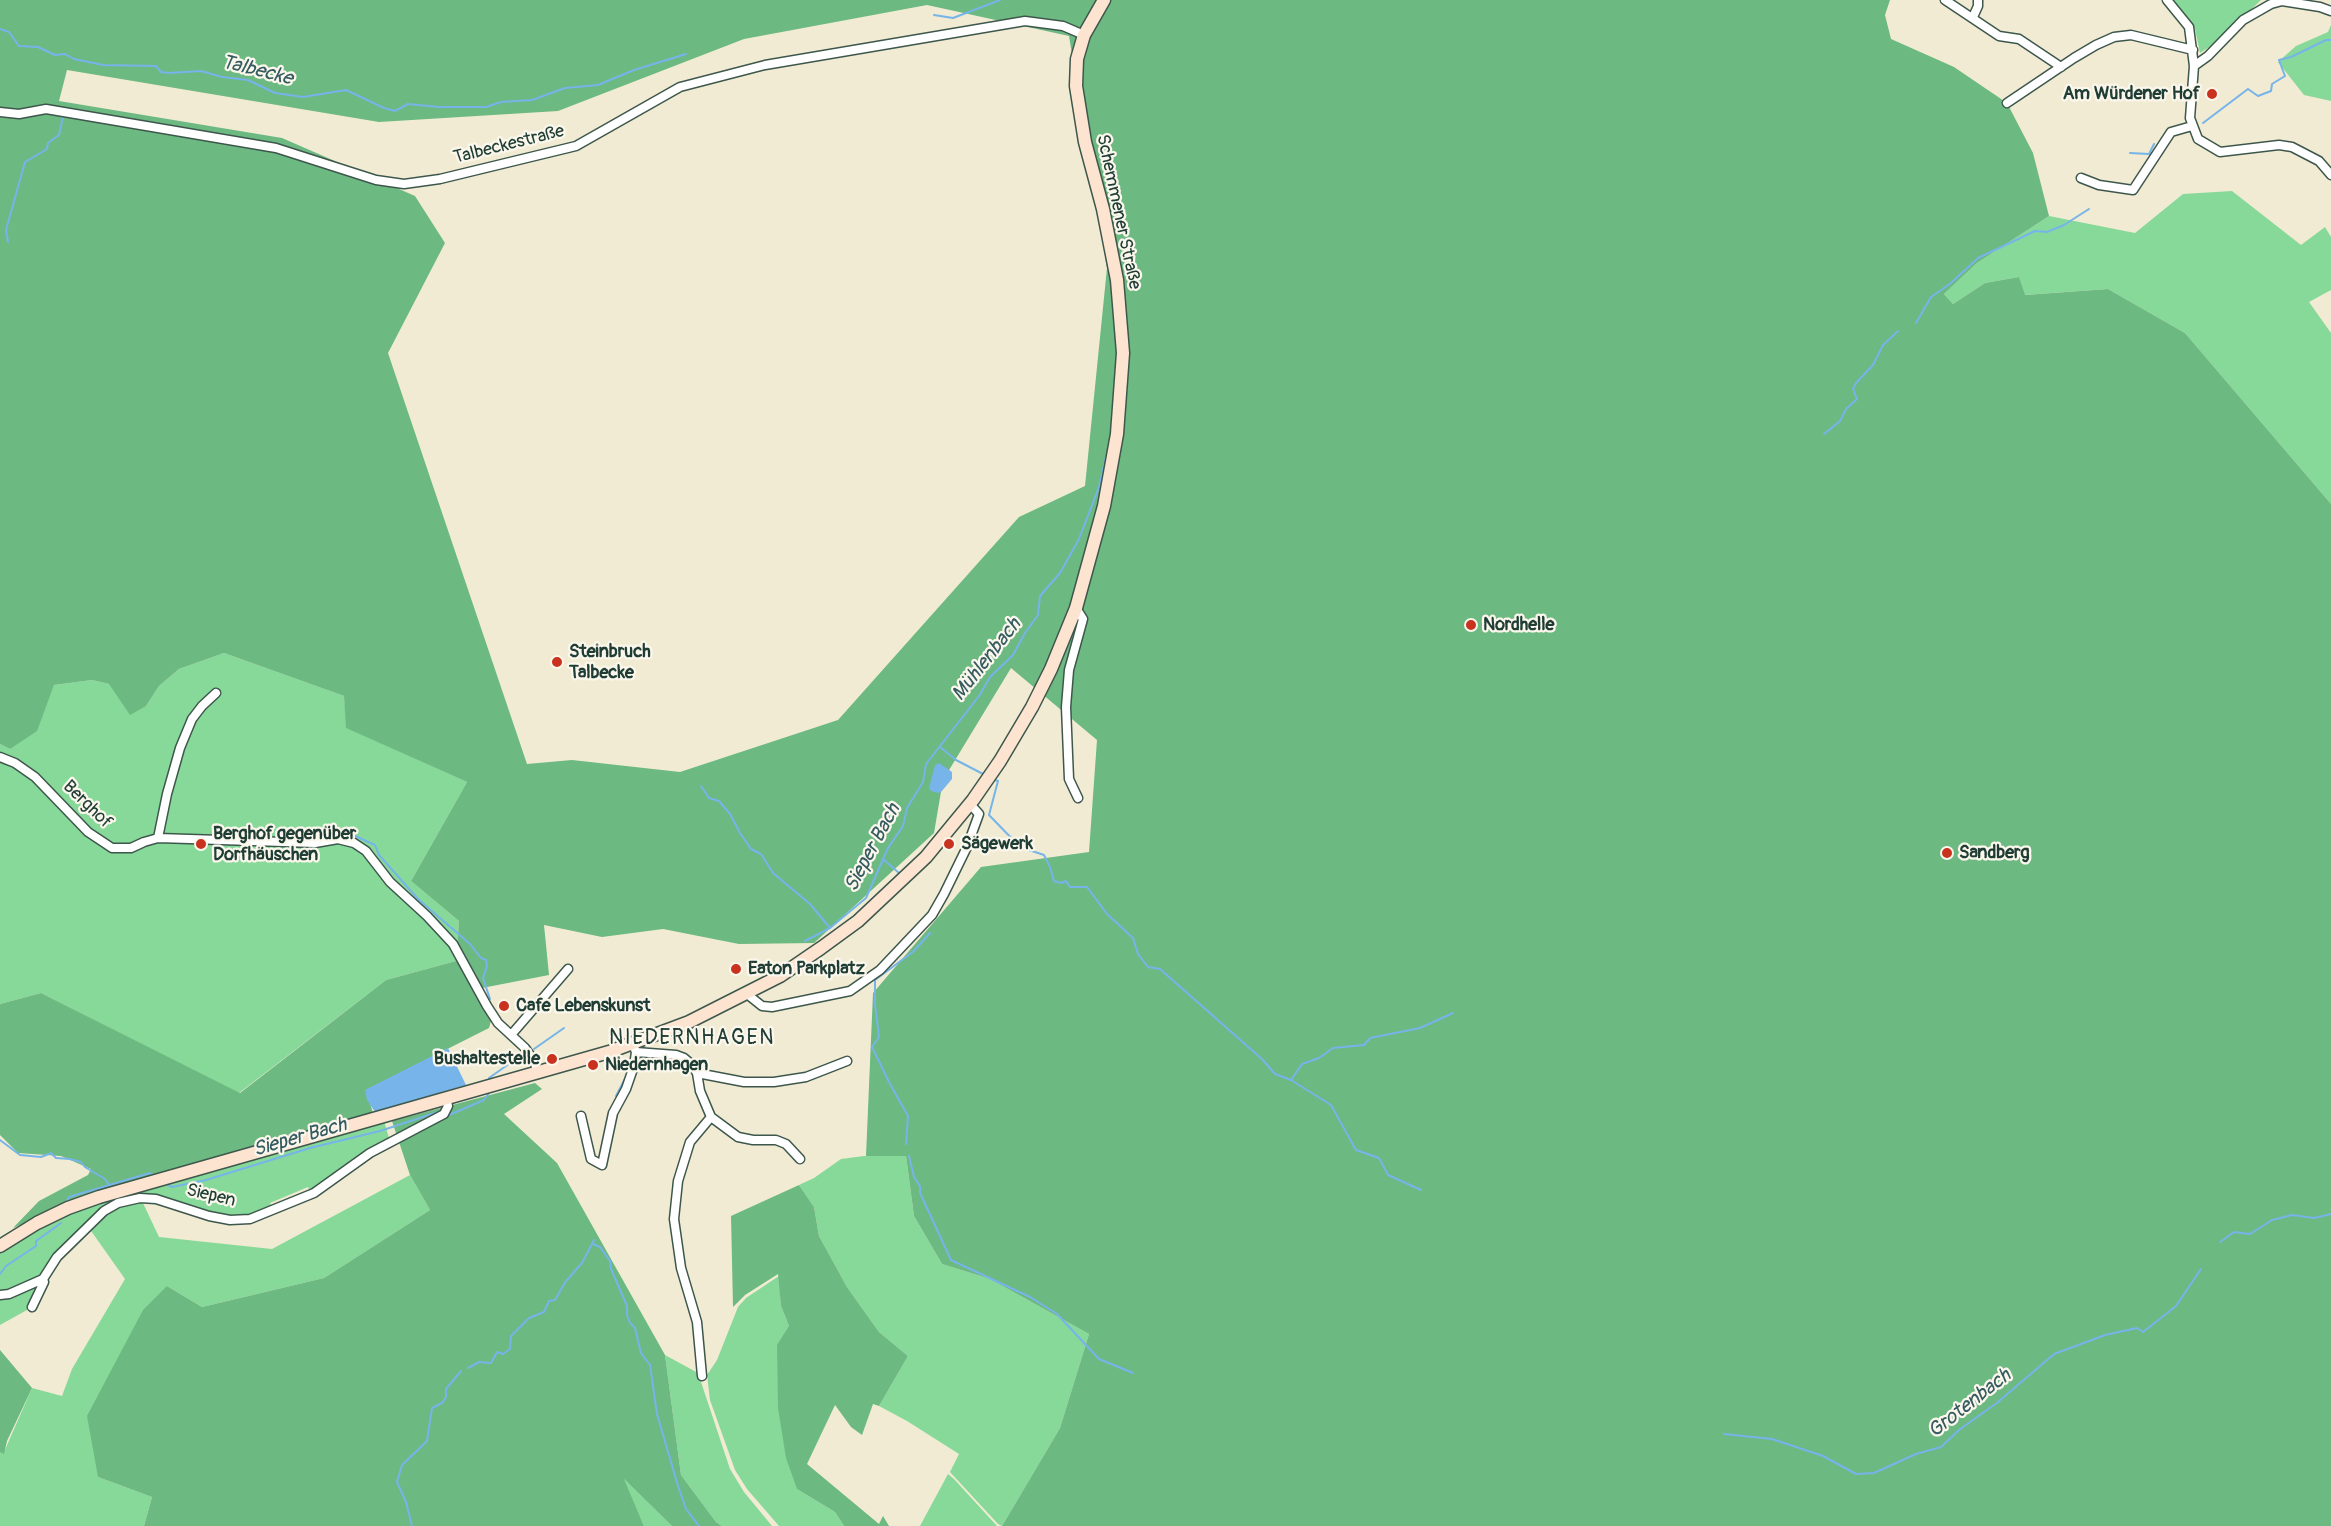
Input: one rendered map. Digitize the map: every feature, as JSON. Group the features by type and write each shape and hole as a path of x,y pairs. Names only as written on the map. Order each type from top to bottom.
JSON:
{"main road":[{"name":"Schemmener Straße","path":"0,1246 37,1223 99,1197 446,1098 634,1048 780,976 858,921 926,858 970,804 1000,761 1032,707 1051,669 1076,608 1104,506 1117,434 1123,353 1117,279 1078,104 1077,59 1084,35 1104,0"}],"street":[{"path":"1945,0 1999,36 2019,39 2061,67"},
{"path":"1973,17 1978,0"},
{"path":"2167,0 2189,27 2194,66 2190,105 2192,126 2198,139 2220,152 2279,145 2292,147 2319,161 2331,175"},
{"path":"2194,66 2208,56 2243,20 2271,4 2282,1 2331,11"},
{"name":"Talbeckestraße","path":"0,112 20,114 46,109 276,148 376,180 404,184 440,179 576,146 680,87 765,65 1025,21 1051,23 1084,35"},
{"path":"2007,103 2096,45 2114,37 2131,35 2193,50"},
{"path":"2081,178 2099,185 2133,190 2171,132 2192,126"},
{"name":"Schemmener Straße","path":"1076,608 1083,619 1069,670 1066,707 1069,779 1078,798"},
{"path":"158,838 180,748 192,719 202,705 216,693"},
{"name":"Berghof","path":"0,757 15,763 35,777 88,832 112,848 131,848 158,838 315,843 345,840 354,843 366,851 390,882 453,944 487,1006 498,1023 511,1035"},
{"path":"747,994 762,1006 772,1007 850,991 880,970 932,915 944,894 967,847 979,814 970,804"},
{"path":"538,1073 531,1055 511,1035 568,969"},
{"path":"581,1116 591,1159 602,1165 613,1113 626,1089 634,1066 634,1048 676,1055 684,1058 697,1073 700,1091 711,1117 738,1137 753,1140 776,1140 786,1144 800,1159"},
{"path":"697,1073 744,1082 774,1082 806,1077 847,1061"},
{"name":"Siepen","path":"43,1279 57,1257 104,1211 118,1203 140,1198 156,1199 209,1216 230,1220 250,1219 314,1193 370,1153 444,1114 448,1106 446,1098"},
{"path":"702,1376 697,1322 681,1269 674,1219 678,1181 690,1142 711,1117"},
{"path":"0,1295 9,1294 43,1279 44,1282 32,1307"}],"green space":[{"path":"0,0 1890,0 1885,15 1891,39 1954,67 2007,103 2033,153 2049,216 1977,263 1944,294 1953,304 1985,283 2019,277 2025,295 2108,289 2185,333 2331,504 2331,1526 1002,1526 1060,1428 1089,1334 990,1279 942,1264 914,1216 906,1156 866,1156 873,993 981,867 1089,852 1097,740 1011,668 943,780 934,833 814,943 739,944 663,929 602,937 544,925 549,975 482,988 494,1010 489,1028 366,1090 373,1113 41,1216 13,1228 39,1201 88,1175 91,1169 61,1156 18,1153 0,1135 0,1004 41,993 240,1093 386,980 456,961 459,921 411,881 467,782 346,728 344,696 224,653 179,669 159,686 146,706 130,715 109,684 92,680 54,685 37,731 10,749 0,744","holes":["927,5 1069,36 1107,268 1085,486 1019,517 838,720 680,772 572,760 527,764 388,353 445,243 415,196 282,138 59,101 67,70 379,122 558,111 744,39"]},
{"path":"2172,0 2261,0 2217,42 2200,53 2195,29"},
{"path":"2331,25 2331,101 2304,95 2278,62 2296,46 2328,32"},
{"path":"2232,191 2301,245 2325,227 2331,237 2331,290 2309,302 2331,333 2331,504 2185,333 2108,289 2024,295 2019,277 1985,283 1953,304 1944,294 1977,263 2049,216 2135,233 2183,194"},
{"path":"224,653 344,696 347,728 467,782 411,881 459,921 456,961 386,980 239,1093 41,993 0,1004 0,744 10,749 46,702 54,685 92,680 109,684 146,706 159,686 179,669"},
{"path":"535,1083 542,1089 504,1114 557,1163 665,1355 681,1475 716,1522 722,1526 672,1526 624,1479 644,1526 144,1526 152,1497 98,1477 87,1416 143,1310 167,1286 202,1307 324,1278 430,1210 410,1175 392,1121"},
{"path":"384,1121 389,1138 310,1192 308,1187 270,1203 272,1207 237,1219 199,1211 158,1197 119,1199 43,1277 0,1292 0,1251 17,1237 70,1212"},
{"path":"864,1156 906,1156 914,1216 942,1264 990,1279 1089,1334 1060,1428 1002,1526 950,1472 959,1454 879,1406 908,1356 879,1332 847,1287 819,1236 814,1207 799,1185 814,1178 841,1159"},
{"path":"410,1175 430,1210 324,1278 202,1307 167,1286 98,1477 152,1497 144,1526 0,1526 0,1452 4,1452 32,1388 62,1396 72,1369 125,1279 89,1228 116,1206 142,1201 159,1237 272,1249"},
{"path":"799,1185 814,1207 819,1236 847,1287 879,1332 908,1356 879,1406 873,1404 862,1435 851,1427 835,1405 807,1464 879,1524 883,1516 889,1526 844,1526 835,1512 797,1489 786,1458 778,1408 777,1345 789,1326 781,1306 778,1274 745,1295 733,1307 731,1216"},
{"path":"779,1276 781,1306 789,1326 797,1489 835,1512 844,1526 779,1526 747,1489 735,1470 710,1400 707,1375 717,1360 738,1307 746,1298"},
{"path":"36,1283 38,1286 27,1310 0,1325 0,1297"},
{"path":"0,1350 32,1388 7,1441 4,1454 0,1452"},
{"path":"665,1355 698,1373 730,1469 744,1492 772,1526 722,1526 716,1522 681,1475"},
{"path":"948,1474 954,1479 997,1526 920,1526"},
{"path":"623,1478 672,1526 644,1526"}],"water":[{"path":"939,763 952,772 952,779 938,793 929,788 935,765"},
{"path":"448,1048 466,1085 375,1112 367,1100 365,1090"}],"waterway":[{"name":"Talbecke","path":"934,15 953,18 1000,0"},
{"name":"Talbecke","path":"0,29 9,32 19,46 38,47 55,55 65,54 74,59 103,65 156,66 161,72 169,73 201,71 222,77 248,80 275,93 303,97 346,90 395,111 408,104 439,107 486,107 501,102 532,100 565,88 598,85 634,70 686,54"},
{"path":"2203,123 2248,89 2258,96 2271,91 2272,84 2285,76 2279,60 2331,40"},
{"path":"8,242 6,230 25,162 47,149 48,143 59,135 63,117"},
{"path":"2130,153 2149,154 2154,144"},
{"path":"1916,323 1931,297 1951,283 1978,258 2035,231 2047,232 2064,225 2089,209"},
{"path":"1824,434 1840,421 1846,409 1857,399 1853,389 1856,383 1873,365 1883,345 1898,331"},
{"name":"Mühlenbach","path":"805,941 830,928 866,898 888,848 903,826 907,808 923,782 926,764 979,696 990,677 1013,655 1038,615 1040,596 1060,573 1079,539 1099,487 1106,457"},
{"path":"940,747 956,760 983,774"},
{"path":"995,780 998,781 989,815 1020,847 1044,855 1054,881 1061,883 1066,881 1070,887 1087,887 1107,914 1133,938 1138,954 1148,967 1160,969 1263,1060 1275,1074 1291,1080 1331,1105 1356,1150 1379,1158 1388,1175 1421,1190"},
{"path":"701,786 709,798 719,801 730,814 751,849 761,854 773,873 810,904 830,928"},
{"path":"353,835 375,845 379,855 418,899 470,944 481,958 486,960 487,966 483,978 490,999"},
{"path":"883,859 899,873"},
{"path":"906,1144 908,1116 872,1047 879,1037 875,980 914,951 930,933"},
{"path":"1291,1080 1302,1064 1319,1058 1333,1048 1364,1045 1370,1038 1420,1028 1453,1013"},
{"name":"Sieper Bach","path":"534,1049 564,1028"},
{"name":"Sieper Bach","path":"489,1078 523,1054"},
{"path":"616,1096 627,1075"},
{"name":"Sieper Bach","path":"449,1115 484,1100 489,1093"},
{"name":"Sieper Bach","path":"168,1185 172,1187 206,1180 310,1148 380,1131 438,1112"},
{"path":"0,1140 20,1155 41,1157 51,1153 56,1158 81,1162 105,1179 109,1185"},
{"path":"909,1156 914,1177 920,1186 920,1193 951,1260 1030,1297 1057,1314 1099,1359 1133,1373"},
{"name":"Sieper Bach","path":"67,1201 69,1197 150,1173 154,1176"},
{"name":"Grotenbach","path":"2220,1242 2234,1232 2250,1234 2272,1220 2292,1215 2314,1218 2331,1214"},
{"name":"Sieper Bach","path":"0,1274 6,1266 36,1246 36,1241 61,1223"},
{"path":"468,1368 479,1362 491,1363 497,1352 503,1354 510,1349 511,1336 529,1318 544,1312 549,1301 555,1300 566,1281 582,1263 594,1240"},
{"path":"593,1244 600,1247 610,1261 611,1269 627,1306 627,1315 635,1328 641,1353 650,1365 657,1414 678,1486 686,1509 699,1526"},
{"name":"Grotenbach","path":"1724,1434 1772,1439 1823,1456 1856,1474 1874,1473 1916,1454 1941,1447 2054,1354 2105,1335 2137,1328 2143,1332 2176,1306 2201,1269"},
{"path":"412,1526 406,1502 397,1482 402,1465 427,1441 432,1408 442,1403 446,1397 446,1389 461,1371"}],"place":[{"name":"Am Würdener Hof","path":"2212,94"},
{"name":"Nordhelle","path":"1471,625"},
{"name":"Steinbruch Talbecke","path":"557,662"},
{"name":"Berghof gegenüber Dorfhäuschen","path":"201,844"},
{"name":"Sägewerk","path":"949,844"},
{"name":"Sandberg","path":"1947,853"},
{"name":"Eaton Parkplatz","path":"736,969"},
{"name":"Cafe Lebenskunst","path":"504,1006"},
{"name":"Bushaltestelle","path":"552,1059"},
{"name":"Niedernhagen","path":"593,1065"}],"district":[{"name":"NIEDERNHAGEN","path":"692,1039"}]}
